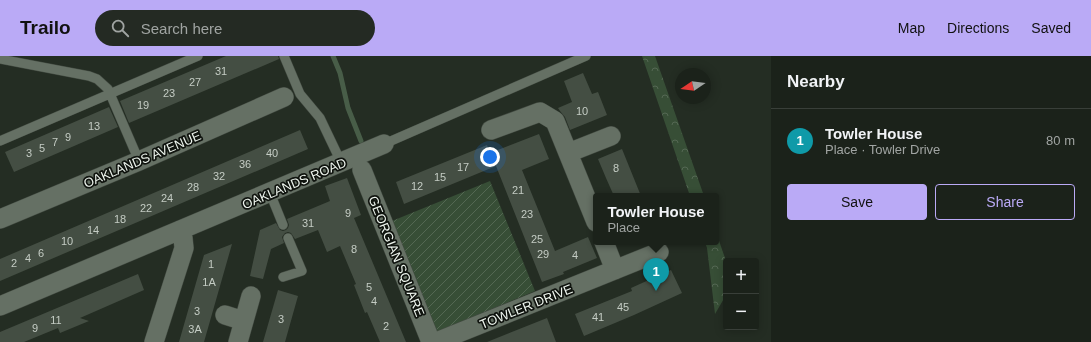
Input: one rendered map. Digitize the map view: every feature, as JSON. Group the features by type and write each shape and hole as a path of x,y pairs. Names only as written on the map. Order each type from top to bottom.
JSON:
{"street":[{"name":"OAKLANDS AVENUE","path":"0,219 139,161 284,97"},
{"path":"491,130 540,112 556,121 593,215"},
{"path":"568,153 611,136"},
{"name":"OAKLANDS ROAD","path":"0,306 384,144"},
{"name":"GEORGIAN SQUARE","path":"362,170 436,342"},
{"path":"154,342 184,248 180,230"},
{"path":"605,245 615,270"},
{"name":"TOWLER DRIVE","path":"436,342 659,252"},
{"path":"238,342 251,296"},
{"path":"225,315 244,321"}],"lane":[{"path":"0,141 198,56"},
{"path":"284,56 300,94 320,118 341,162"},
{"name":"OAKLANDS ROAD","path":"384,144 586,56"},
{"path":"0,58 98,79 108,89 139,161"},
{"path":"270,193 283,225"},
{"path":"283,277 306,269 288,238"}],"green space":[{"path":"642,56 655,56 703,193 689,193"},
{"path":"490,181 535,291 437,332 392,221"},
{"path":"719,241 725,258 723,258 723,300 715,314 706,245 719,245"}],"building":[{"path":"226,56 278,56 279,59 129,123 120,101"},
{"path":"583,73 592,94 598,92 607,115 570,130 565,117 558,108 572,102 564,81"},
{"path":"109,107 118,127 14,172 5,152"},
{"path":"300,130 308,149 0,281 0,259"},
{"path":"539,134 549,159 522,170 555,251 588,237 597,258 563,272 564,274 542,282 496,166 404,204 396,182 487,145 490,153"},
{"path":"622,149 640,193 613,193 598,159"},
{"path":"347,178 361,215 354,218 406,342 380,342 367,312 365,313 354,285 356,284 340,246 327,252 318,230 295,239 291,233 285,233 282,237 284,243 271,249 263,279 250,276 260,230 276,223 280,230 286,230 289,225 287,219 330,201 325,186"},
{"path":"232,244 204,342 179,342 204,255"},
{"path":"671,270 682,293 584,336 575,314 632,291 631,288"},
{"path":"138,274 144,290 80,318 89,321 60,333 58,328 24,342 0,342 0,332"},
{"path":"278,290 298,296 285,342 263,342"},
{"path":"547,318 556,342 487,342"}],"waterway":[{"path":"333,56 340,73 348,108 361,141"}],"place":[{"name":"Towler House","path":"656,291"}]}
